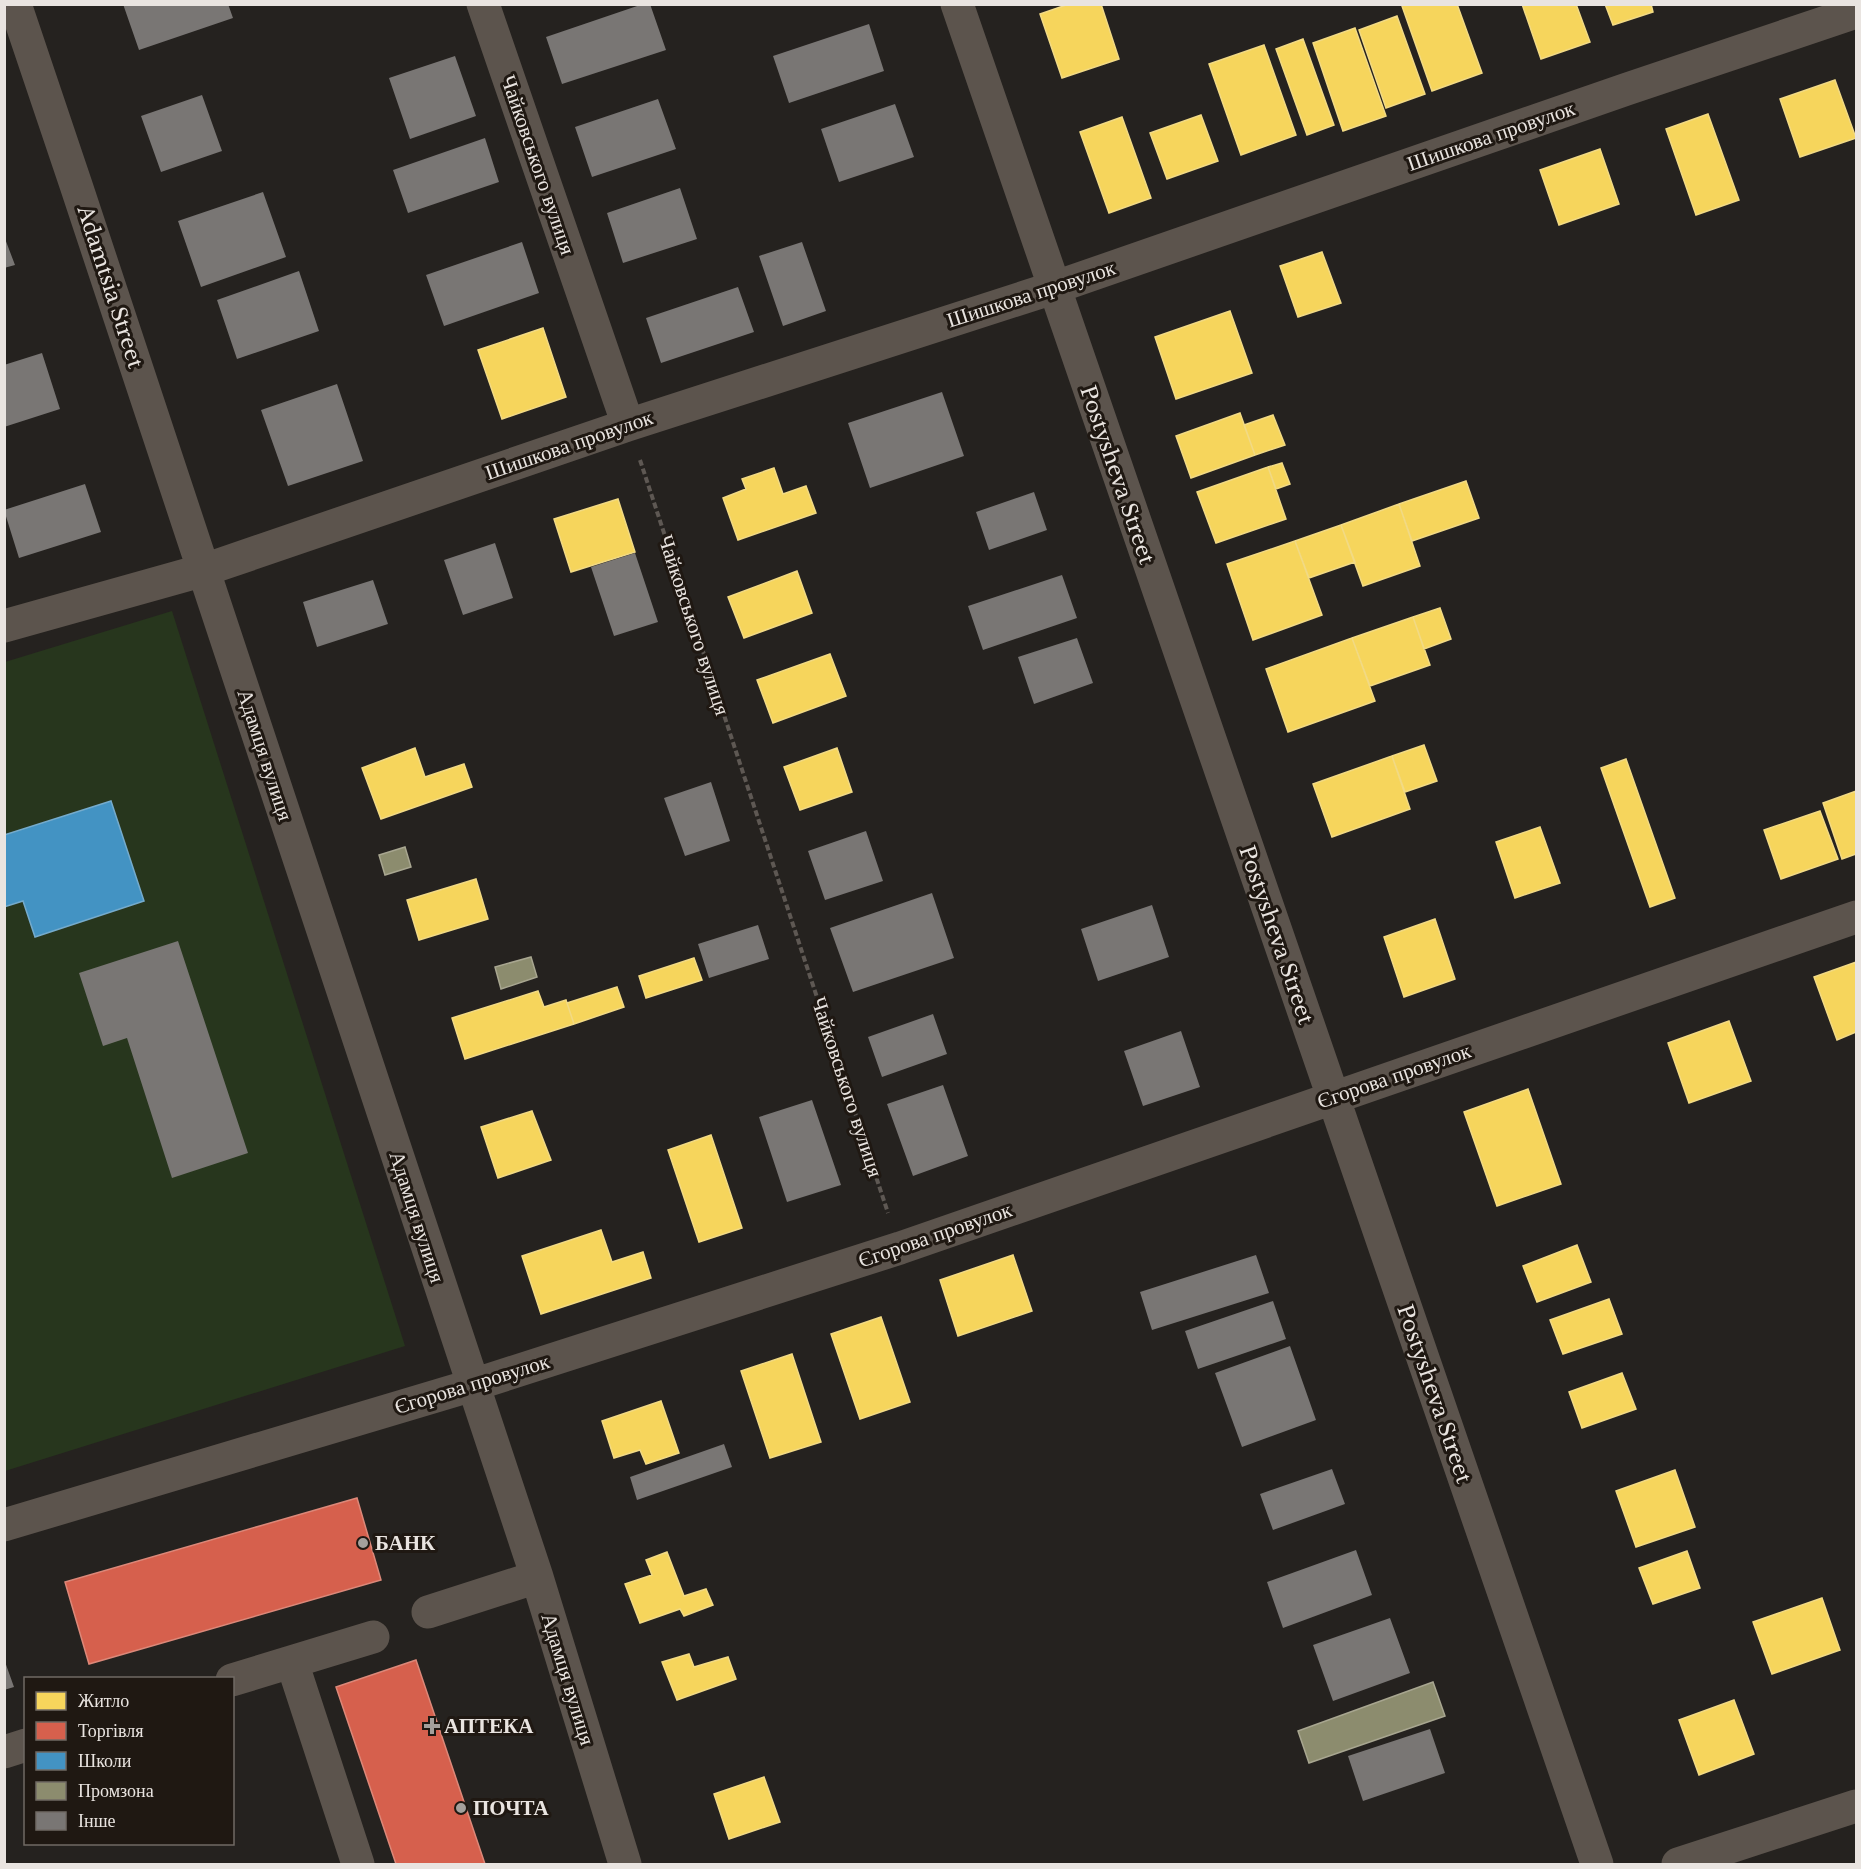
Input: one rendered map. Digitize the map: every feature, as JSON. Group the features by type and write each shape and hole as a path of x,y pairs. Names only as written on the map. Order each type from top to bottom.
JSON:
{"street":[{"name":"Adamtsia Street","path":"15,4 204,570"},
{"name":"Чайковського вулиця","path":"483,4 628,425"},
{"name":"Postysheva Street","path":"957,4 1596,1864"},
{"name":"Шишкова провулок","path":"4,626 204,570 628,425 1053,288 1627,89 1857,12"},
{"name":"Адамця вулиця","path":"204,570 537,1577 625,1864"},
{"name":"Єгорова провулок","path":"4,1525 472,1385 900,1248 1857,917"},
{"path":"428,1612 537,1577"},
{"path":"234,1679 373,1637"},
{"path":"292,1662 358,1864"},
{"path":"4,1752 24,1746"},
{"path":"1678,1864 1857,1806"}],"path":[{"name":"Чайковського вулиця","path":"628,425 900,1248"}],"green space":[{"path":"172,611 405,1346 5,1471 5,662"}],"building: Житло":[{"path":"1069,4 1101,4 1119,59 1062,78 1040,14"},
{"path":"1405,4 1457,4 1482,73 1432,91 1402,6"},
{"path":"1522,4 1576,4 1590,42 1541,59"},
{"path":"1605,4 1651,4 1653,12 1613,25"},
{"path":"1397,16 1425,94 1386,108 1359,30"},
{"path":"1355,28 1386,116 1343,131 1313,43"},
{"path":"1303,39 1334,125 1307,135 1276,49"},
{"path":"1264,45 1296,135 1241,155 1209,64"},
{"path":"1835,80 1856,138 1800,157 1780,99"},
{"path":"1708,114 1739,200 1696,215 1666,129"},
{"path":"1201,115 1218,161 1167,179 1150,133"},
{"path":"1122,117 1151,198 1109,213 1080,132"},
{"path":"1600,149 1619,204 1559,225 1540,170"},
{"path":"1322,252 1341,303 1298,317 1280,266"},
{"path":"1230,311 1252,373 1176,399 1155,337"},
{"path":"543,328 566,397 502,419 478,350"},
{"path":"1240,413 1255,455 1191,478 1176,436"},
{"path":"1273,415 1285,445 1255,455 1244,425"},
{"path":"1282,463 1290,484 1276,489 1268,467"},
{"path":"1268,467 1286,519 1216,543 1197,492"},
{"path":"774,468 783,494 806,486 816,513 738,540 723,498 746,489 742,479"},
{"path":"1466,481 1479,518 1412,541 1399,504"},
{"path":"618,499 635,552 571,572 554,519"},
{"path":"1399,504 1420,566 1363,586 1341,525"},
{"path":"1341,525 1355,562 1309,578 1295,541"},
{"path":"1295,541 1322,615 1253,640 1227,564"},
{"path":"797,571 812,613 744,638 728,597"},
{"path":"1440,608 1451,639 1424,649 1413,617"},
{"path":"1413,617 1430,665 1370,686 1352,638"},
{"path":"1352,638 1375,701 1288,732 1266,669"},
{"path":"830,654 846,696 773,723 757,680"},
{"path":"1424,745 1437,781 1405,792 1392,756"},
{"path":"415,748 425,777 464,764 472,787 381,819 362,768"},
{"path":"837,748 852,792 800,810 784,767"},
{"path":"1392,756 1410,809 1332,837 1313,784"},
{"path":"1626,759 1675,898 1650,907 1601,768"},
{"path":"1856,791 1856,854 1842,859 1823,803"},
{"path":"1820,811 1838,859 1781,879 1764,830"},
{"path":"1540,827 1560,883 1515,898 1496,842"},
{"path":"476,879 488,919 419,940 407,900"},
{"path":"1435,919 1455,979 1404,997 1384,937"},
{"path":"694,958 702,980 646,998 639,976"},
{"path":"1856,962 1856,1032 1837,1040 1814,977"},
{"path":"617,987 624,1007 574,1024 567,1003"},
{"path":"538,991 544,1007 566,1000 574,1024 465,1059 452,1018"},
{"path":"1729,1021 1751,1081 1689,1103 1668,1043"},
{"path":"1528,1089 1561,1184 1497,1206 1464,1112"},
{"path":"532,1111 551,1160 498,1178 481,1127"},
{"path":"711,1135 742,1228 699,1242 668,1150"},
{"path":"601,1230 612,1262 643,1252 651,1278 541,1314 522,1256"},
{"path":"1577,1245 1591,1282 1537,1302 1523,1266"},
{"path":"1013,1255 1032,1311 958,1336 940,1280"},
{"path":"1609,1299 1622,1334 1563,1354 1550,1320"},
{"path":"881,1317 910,1402 860,1419 831,1334"},
{"path":"792,1354 821,1442 770,1458 741,1371"},
{"path":"1622,1373 1636,1409 1582,1428 1569,1392"},
{"path":"661,1401 679,1453 646,1464 640,1450 614,1458 602,1421"},
{"path":"1675,1470 1695,1527 1636,1547 1616,1491"},
{"path":"1687,1551 1700,1588 1653,1604 1639,1568"},
{"path":"667,1552 684,1596 706,1589 713,1605 684,1616 680,1609 640,1623 625,1584 652,1575 646,1560"},
{"path":"1822,1598 1840,1650 1772,1674 1753,1622"},
{"path":"689,1654 694,1667 728,1657 736,1679 677,1700 662,1662"},
{"path":"1734,1700 1754,1754 1699,1775 1679,1720"},
{"path":"764,1777 780,1822 729,1839 714,1794"}],"building: Торгівля":[{"path":"357,1498 381,1580 89,1664 65,1582"},
{"path":"416,1660 485,1864 396,1864 336,1687"}],"building: Школи":[{"path":"111,801 144,901 35,937 23,901 4,907 4,835"}],"building: Промзона":[{"path":"405,847 411,867 385,875 379,855"},
{"path":"531,957 537,977 501,989 495,967"},
{"path":"1433,1682 1445,1716 1309,1763 1298,1731"}],"building: Інше":[{"path":"123,4 228,4 233,18 139,50"},
{"path":"643,4 650,4 666,50 562,84 546,37"},
{"path":"869,24 884,71 789,103 773,56"},
{"path":"455,56 476,116 410,139 389,78"},
{"path":"202,95 222,151 161,172 141,116"},
{"path":"658,99 676,149 592,177 575,127"},
{"path":"895,104 914,157 839,182 821,129"},
{"path":"485,138 499,182 408,213 393,170"},
{"path":"680,188 697,239 623,263 607,213"},
{"path":"263,192 286,257 201,287 178,221"},
{"path":"4,236 15,265 4,268"},
{"path":"522,242 539,293 444,326 426,275"},
{"path":"802,242 826,311 783,326 759,256"},
{"path":"299,271 319,331 237,359 217,300"},
{"path":"738,287 754,332 661,363 646,318"},
{"path":"42,353 60,409 4,427 4,365"},
{"path":"337,384 363,461 288,486 261,410"},
{"path":"942,392 964,456 870,488 848,423"},
{"path":"85,484 101,532 19,558 4,510"},
{"path":"1034,492 1047,530 989,550 976,512"},
{"path":"495,543 513,598 463,615 444,560"},
{"path":"635,553 658,622 614,636 591,567"},
{"path":"1062,575 1077,618 983,650 968,606"},
{"path":"373,580 388,624 317,647 303,602"},
{"path":"1077,638 1093,683 1034,704 1018,657"},
{"path":"711,782 730,841 685,856 664,798"},
{"path":"866,831 883,881 825,900 808,851"},
{"path":"932,893 954,958 853,992 830,928"},
{"path":"1152,905 1169,957 1098,981 1081,929"},
{"path":"758,925 769,959 709,978 698,944"},
{"path":"178,941 248,1153 172,1178 127,1038 103,1046 79,973"},
{"path":"933,1014 947,1054 882,1077 868,1037"},
{"path":"1181,1031 1200,1087 1143,1106 1124,1051"},
{"path":"943,1085 968,1156 913,1176 887,1104"},
{"path":"812,1100 841,1185 787,1202 759,1117"},
{"path":"1256,1255 1269,1293 1152,1330 1140,1292"},
{"path":"1273,1301 1286,1339 1198,1369 1185,1331"},
{"path":"1290,1346 1316,1420 1242,1447 1215,1373"},
{"path":"724,1444 732,1467 637,1500 630,1477"},
{"path":"1332,1469 1345,1504 1273,1530 1260,1494"},
{"path":"1356,1550 1372,1595 1283,1628 1267,1582"},
{"path":"1390,1618 1410,1673 1333,1701 1313,1645"},
{"path":"4,1659 14,1687 4,1690"},
{"path":"1430,1729 1445,1773 1363,1801 1348,1756"}],"place":[{"name":"БАНК","path":"363,1543"},
{"name":"АПТЕКА","path":"432,1726"},
{"name":"ПОЧТА","path":"461,1808"}]}
